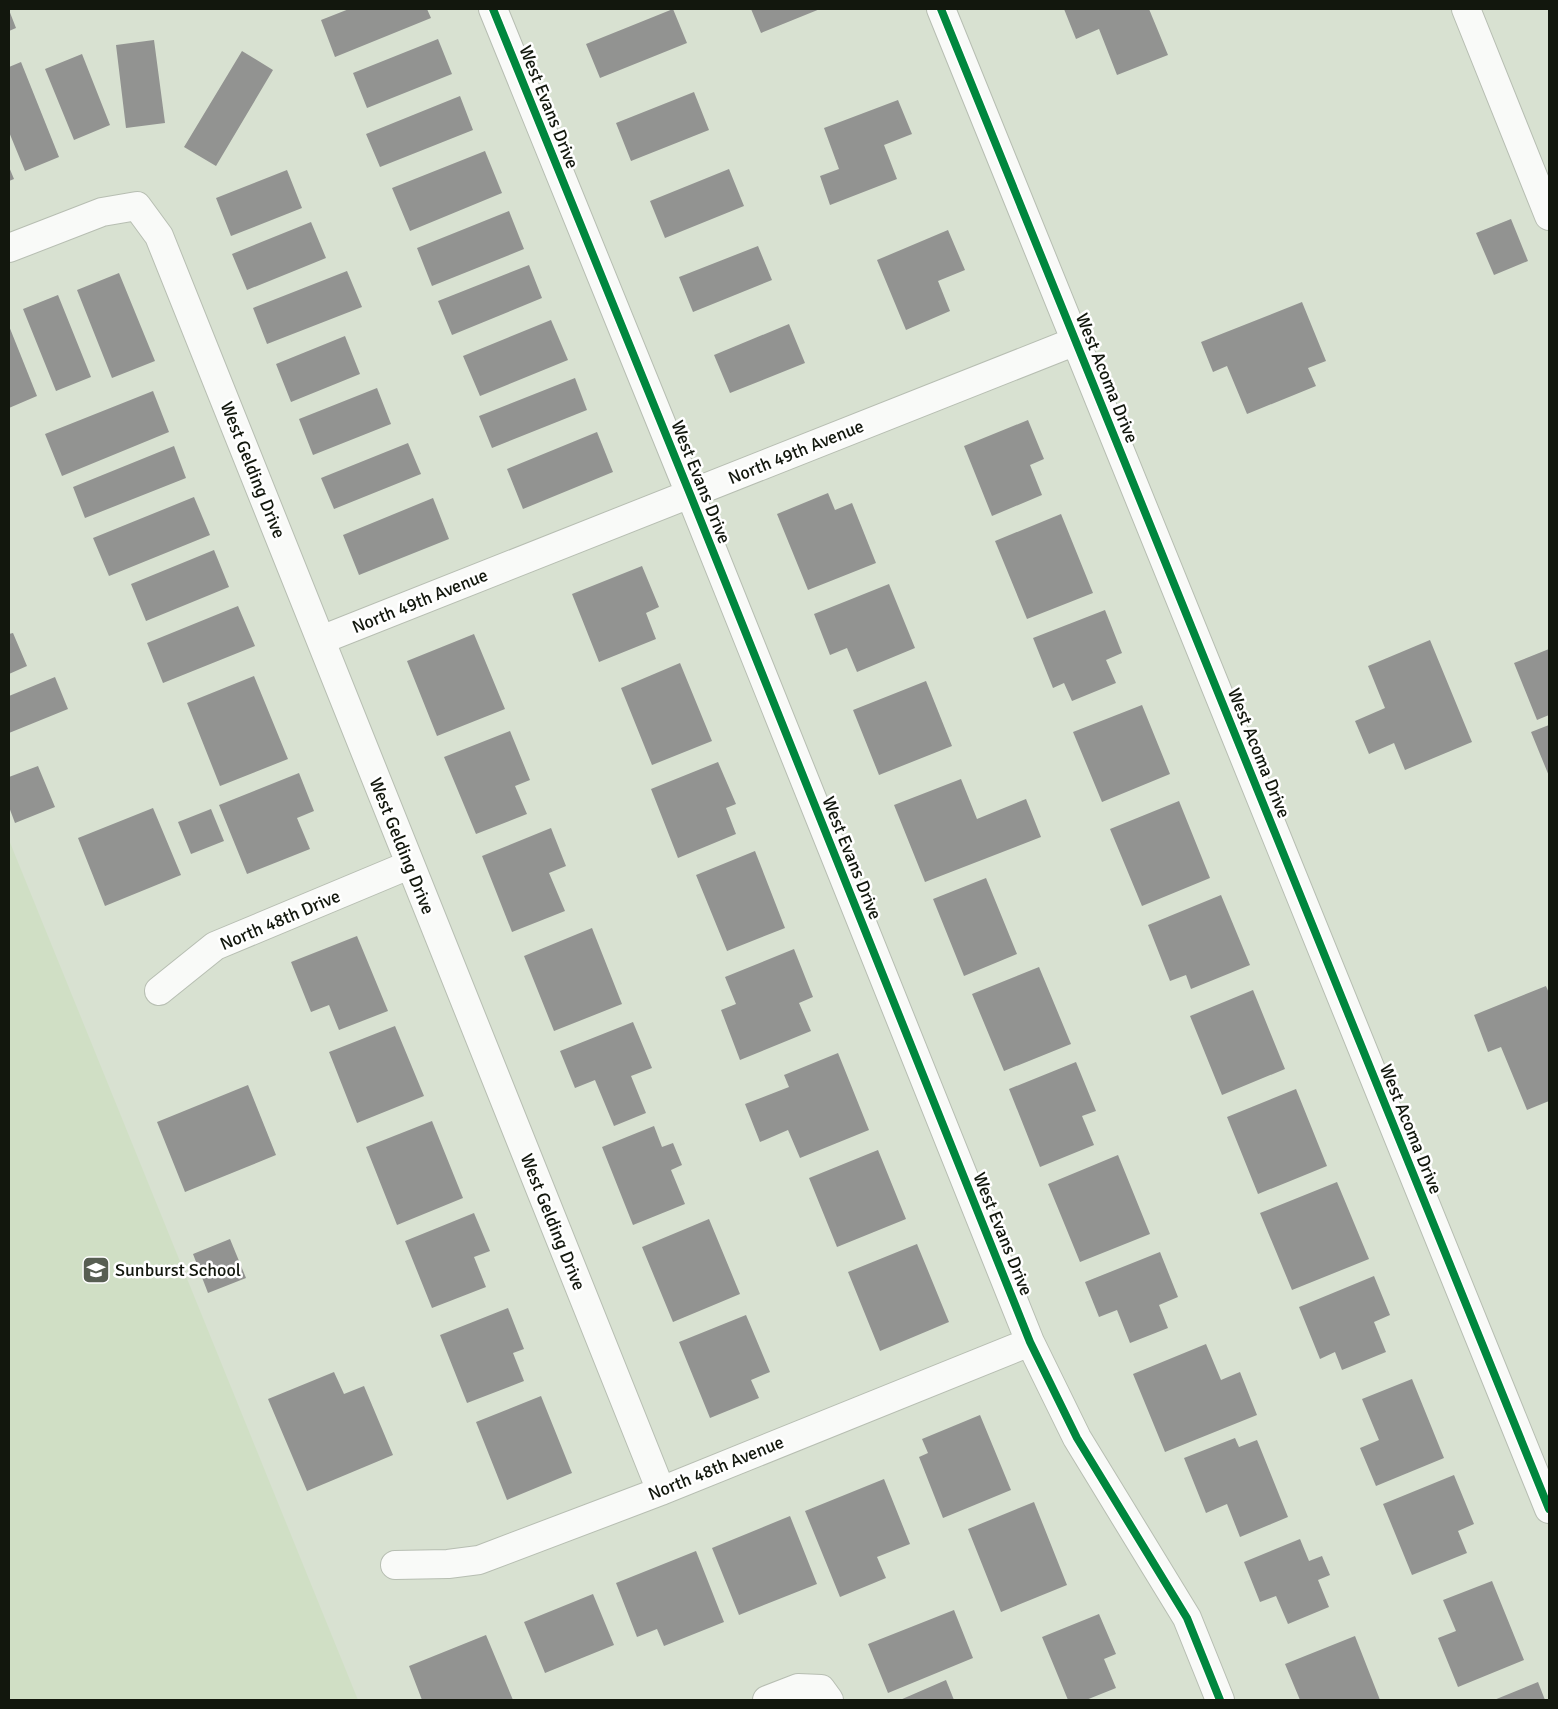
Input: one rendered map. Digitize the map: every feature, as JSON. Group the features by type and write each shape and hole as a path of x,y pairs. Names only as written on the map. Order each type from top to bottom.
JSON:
{"street":[{"name":"West Evans Drive","path":"493,9 690,494 1030,1342 1077,1438 1187,1618 1220,1700"},
{"name":"West Acoma Drive","path":"941,9 1549,1509"},
{"path":"1466,9 1549,216"},
{"name":"West Gelding Drive","path":"9,248 102,212 137,206 159,236 661,1491"},
{"name":"North 49th Avenue","path":"321,640 1076,341"},
{"name":"North 48th Drive","path":"159,991 215,946 409,864"},
{"name":"North 48th Avenue","path":"395,1565 448,1564 479,1560 661,1491 1030,1342"},
{"path":"767,1700 798,1688 821,1689 829,1700"}],"shaded area":[{"name":"Sunburst School","path":"9,840 358,1700 9,1700"}],"building":[{"path":"349,9 427,9 431,18 335,57 321,20"},
{"path":"673,9 687,43 600,78 586,44"},
{"path":"751,9 820,9 761,33"},
{"path":"1064,9 1149,9 1168,55 1117,75 1099,29 1076,39"},
{"path":"9,10 16,28 9,31"},
{"path":"438,39 452,74 367,108 353,73"},
{"path":"154,40 165,123 126,128 116,45"},
{"path":"242,51 273,70 216,166 184,147"},
{"path":"82,54 110,125 74,140 45,69"},
{"path":"21,62 59,157 25,171 9,132 9,67"},
{"path":"694,92 709,130 631,161 616,123"},
{"path":"460,96 473,130 380,167 366,134"},
{"path":"898,100 912,134 884,145 897,179 830,205 820,176 839,169 824,128"},
{"path":"485,151 502,193 410,231 392,188"},
{"path":"9,167 14,179 9,181"},
{"path":"729,169 744,206 665,238 650,201"},
{"path":"287,170 302,208 231,236 216,198"},
{"path":"509,211 524,249 432,286 417,248"},
{"path":"1511,219 1528,261 1494,275 1476,233"},
{"path":"311,222 326,258 247,290 232,254"},
{"path":"948,230 965,270 938,281 950,311 906,330 877,260"},
{"path":"758,246 772,280 693,312 679,277"},
{"path":"529,265 542,298 452,335 438,301"},
{"path":"347,271 362,307 267,344 253,308"},
{"path":"119,273 155,361 112,378 77,290"},
{"path":"58,295 91,377 56,391 23,309"},
{"path":"1302,302 1326,361 1308,368 1316,386 1247,414 1227,366 1213,372 1201,342"},
{"path":"551,320 568,360 480,396 463,356"},
{"path":"789,324 805,363 730,393 714,355"},
{"path":"9,326 37,396 9,408"},
{"path":"345,336 360,374 291,402 276,364"},
{"path":"575,378 587,410 492,448 479,416"},
{"path":"377,388 391,424 313,455 299,419"},
{"path":"153,391 169,432 62,476 45,434"},
{"path":"1028,420 1044,459 1030,465 1042,495 992,516 964,446"},
{"path":"597,432 613,472 523,509 507,469"},
{"path":"408,443 421,474 334,509 321,478"},
{"path":"174,446 186,478 85,518 73,487"},
{"path":"828,493 835,510 852,503 876,563 808,590 777,514"},
{"path":"194,497 210,535 109,576 93,538"},
{"path":"433,498 449,539 359,575 343,535"},
{"path":"1061,514 1093,593 1027,619 995,541"},
{"path":"214,550 229,587 146,621 131,584"},
{"path":"642,566 659,607 646,613 656,639 599,662 572,594"},
{"path":"889,584 915,648 857,672 847,648 830,655 814,614"},
{"path":"238,606 255,646 163,683 147,643"},
{"path":"1105,610 1122,653 1106,660 1116,683 1072,701 1064,683 1053,688 1033,638"},
{"path":"13,633 27,666 9,674 9,634"},
{"path":"474,634 505,709 437,736 407,661"},
{"path":"1430,640 1472,742 1405,770 1394,743 1369,754 1355,721 1385,708 1368,666"},
{"path":"1549,649 1549,715 1537,720 1514,663"},
{"path":"680,663 712,741 652,765 621,688"},
{"path":"254,676 288,759 220,786 187,703"},
{"path":"55,677 68,709 9,733 9,696"},
{"path":"926,681 952,746 879,775 853,710"},
{"path":"1142,705 1170,774 1102,802 1073,732"},
{"path":"1549,725 1549,776 1531,732"},
{"path":"510,731 530,780 515,786 527,814 476,834 444,757"},
{"path":"718,762 736,804 726,808 736,834 678,858 651,789"},
{"path":"38,766 55,807 15,823 9,807 9,777"},
{"path":"299,773 314,811 297,818 310,849 247,874 219,805"},
{"path":"961,779 977,819 1026,799 1041,837 925,882 894,805"},
{"path":"1179,801 1210,878 1142,906 1110,829"},
{"path":"153,808 181,875 105,906 78,838"},
{"path":"211,809 224,841 191,854 178,822"},
{"path":"551,828 566,866 549,873 565,911 512,932 482,856"},
{"path":"755,851 785,928 727,951 696,875"},
{"path":"986,878 1017,954 964,976 933,899"},
{"path":"1221,895 1250,965 1191,989 1186,975 1170,981 1148,925"},
{"path":"592,928 622,1004 554,1031 524,956"},
{"path":"357,936 388,1011 339,1030 329,1005 311,1012 291,962"},
{"path":"794,949 813,997 799,1003 811,1031 740,1060 721,1010 736,1004 725,977"},
{"path":"1039,967 1071,1044 1004,1071 972,994"},
{"path":"1546,986 1549,993 1549,1101 1527,1110 1501,1047 1488,1052 1474,1015"},
{"path":"1253,990 1285,1069 1222,1095 1190,1016"},
{"path":"633,1022 652,1068 631,1076 646,1113 614,1126 595,1080 575,1088 560,1051"},
{"path":"395,1026 424,1096 357,1123 329,1052"},
{"path":"838,1053 869,1130 800,1158 788,1130 760,1142 745,1104 789,1087 784,1075"},
{"path":"1076,1062 1096,1111 1082,1116 1094,1145 1040,1167 1009,1089"},
{"path":"248,1085 276,1155 185,1192 157,1122"},
{"path":"1296,1089 1327,1166 1258,1194 1227,1117"},
{"path":"432,1121 463,1198 397,1225 366,1147"},
{"path":"654,1126 662,1147 673,1143 682,1165 671,1170 685,1204 633,1225 602,1147"},
{"path":"878,1150 906,1219 837,1247 809,1178"},
{"path":"1118,1155 1150,1234 1080,1262 1048,1184"},
{"path":"1337,1182 1369,1259 1292,1290 1260,1213"},
{"path":"474,1213 490,1251 474,1257 486,1287 432,1308 405,1241"},
{"path":"709,1219 740,1294 673,1322 642,1247"},
{"path":"230,1239 246,1278 208,1293 193,1254"},
{"path":"917,1244 949,1322 880,1351 848,1272"},
{"path":"1160,1252 1178,1297 1159,1305 1168,1328 1130,1343 1117,1310 1099,1317 1085,1282"},
{"path":"1374,1276 1390,1315 1374,1322 1386,1352 1342,1370 1335,1352 1320,1359 1299,1307"},
{"path":"508,1308 524,1349 513,1353 524,1381 467,1403 440,1335"},
{"path":"746,1315 770,1372 751,1380 759,1398 710,1418 679,1342"},
{"path":"1206,1344 1221,1380 1240,1372 1257,1415 1165,1452 1133,1374"},
{"path":"334,1372 344,1394 364,1386 393,1455 307,1491 268,1399"},
{"path":"1412,1379 1444,1458 1376,1486 1360,1448 1379,1440 1362,1399"},
{"path":"541,1396 572,1473 507,1500 476,1422"},
{"path":"980,1415 1011,1490 943,1518 919,1457 928,1453 922,1439"},
{"path":"1235,1438 1239,1447 1257,1440 1288,1517 1240,1537 1227,1504 1206,1513 1184,1458"},
{"path":"1454,1475 1474,1524 1458,1531 1467,1553 1412,1575 1383,1504"},
{"path":"884,1479 910,1544 877,1557 886,1578 840,1597 805,1511"},
{"path":"1034,1502 1067,1585 1001,1612 968,1529"},
{"path":"790,1516 817,1584 739,1615 712,1548"},
{"path":"1300,1539 1309,1561 1322,1556 1330,1575 1318,1580 1329,1607 1288,1624 1276,1596 1260,1602 1244,1562"},
{"path":"696,1551 724,1622 664,1646 657,1629 637,1637 616,1583"},
{"path":"1492,1581 1524,1660 1458,1687 1438,1638 1456,1631 1443,1600"},
{"path":"593,1594 614,1645 545,1673 524,1622"},
{"path":"954,1610 973,1658 888,1693 868,1644"},
{"path":"1099,1614 1116,1654 1104,1659 1116,1688 1086,1700 1068,1700 1042,1637"},
{"path":"486,1635 513,1700 422,1700 409,1666"},
{"path":"1355,1636 1380,1700 1300,1700 1285,1664"},
{"path":"946,1680 954,1700 900,1700"},
{"path":"1538,1682 1545,1700 1494,1700"}],"cycle path":[{"path":"493,9 690,494 1030,1342 1077,1438 1187,1618 1220,1700"},
{"path":"941,9 1549,1509"}],"place":[{"name":"Sunburst School","path":"96,1270"}]}
